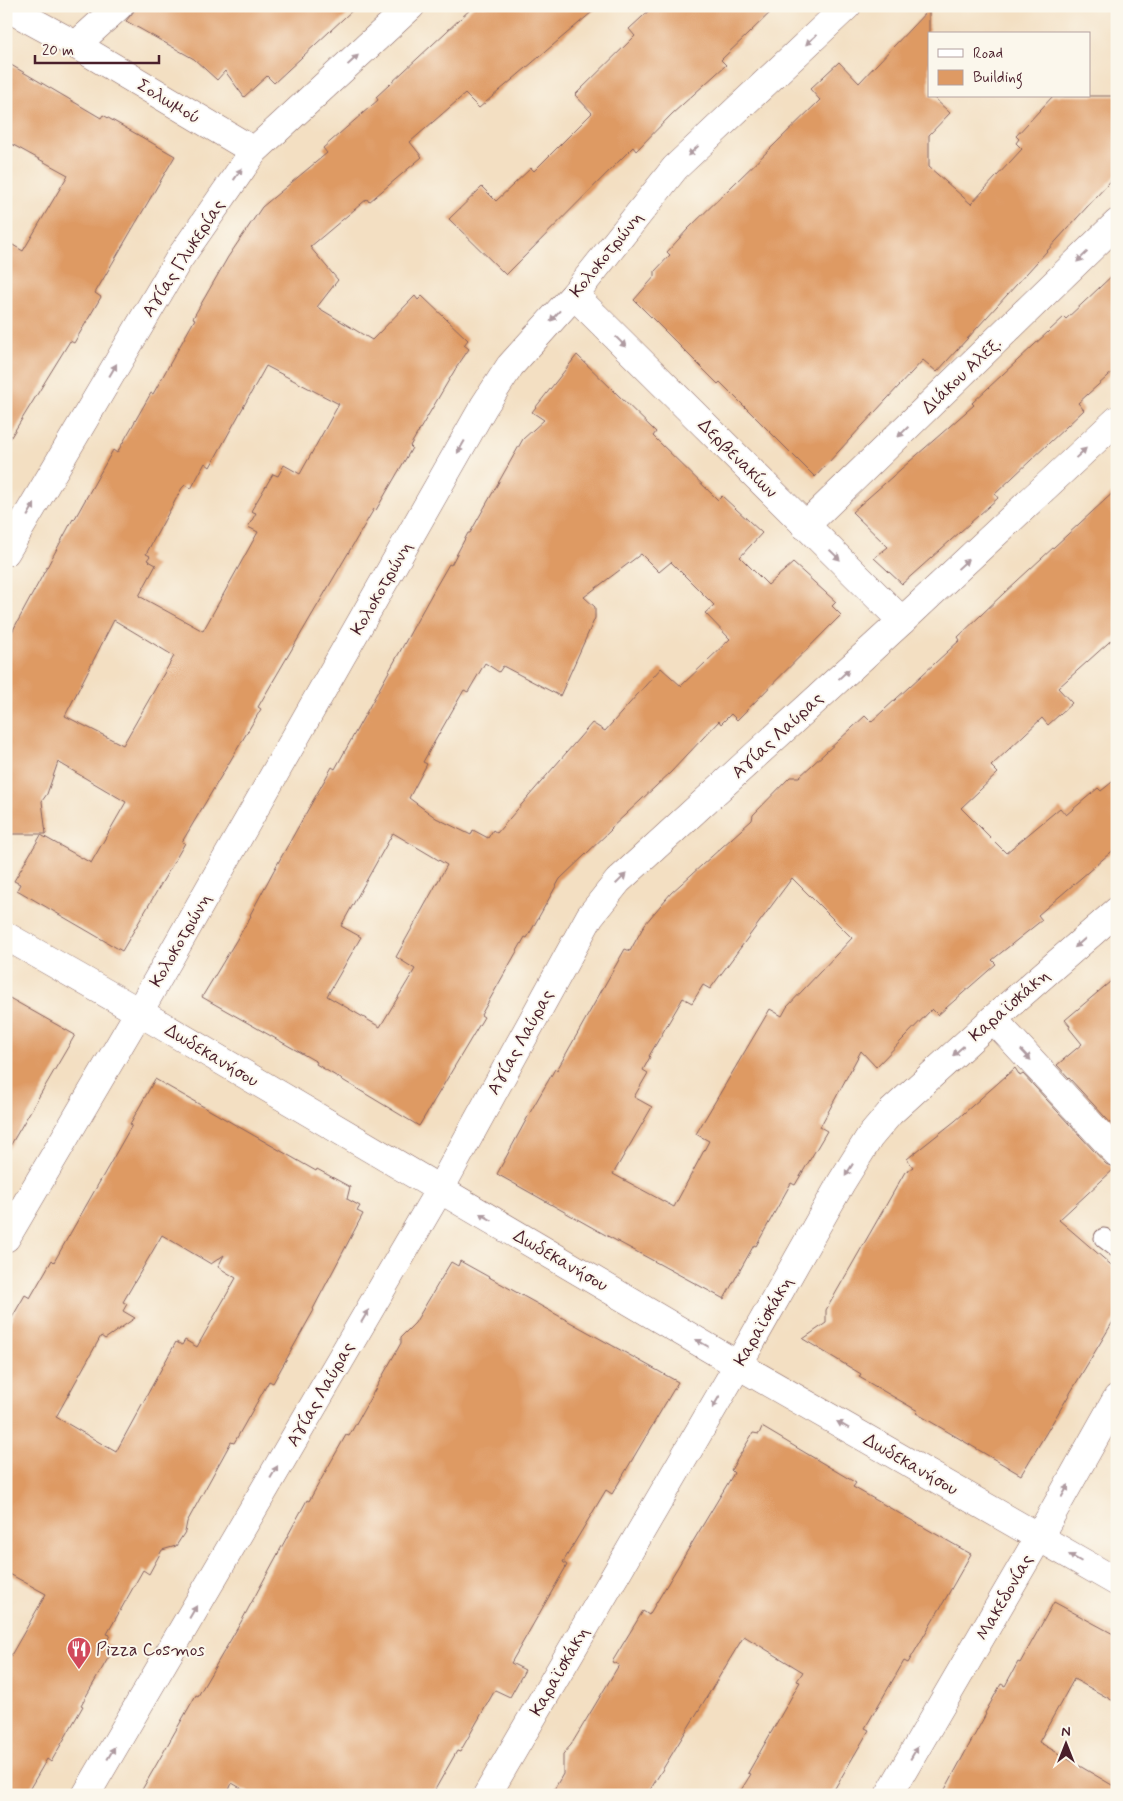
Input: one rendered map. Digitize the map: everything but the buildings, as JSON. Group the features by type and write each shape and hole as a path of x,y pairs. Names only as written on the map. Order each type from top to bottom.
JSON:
{"street":[{"path":"76,45 119,6"},
{"name":"Αγίας Γλυκερίας","path":"6,552 179,259 254,151 411,6"},
{"name":"Κολοκοτρώνη","path":"6,1238 140,1012 484,406 510,366 574,295 676,168 847,6"},
{"name":"Σολωμού","path":"6,7 76,45 254,151"},
{"name":"Διάκου Αλεξ.","path":"805,526 1117,223"},
{"name":"Δερβενακίων","path":"574,295 902,621"},
{"name":"Αγίας Λαύρας","path":"86,1795 440,1189 590,916 618,881 902,621 1117,420"},
{"name":"Καραϊσκάκη","path":"487,1795 841,1183 869,1138 890,1113 993,1019 1117,911"},
{"name":"Δωδεκανήσου","path":"6,936 140,1012 738,1364 1117,1582"},
{"path":"993,1019 1117,1153"},
{"name":"Μακεδονίας","path":"889,1795 1039,1537 1117,1398"}],"place":[{"name":"Pizza Cosmos","path":"79,1670"}]}
